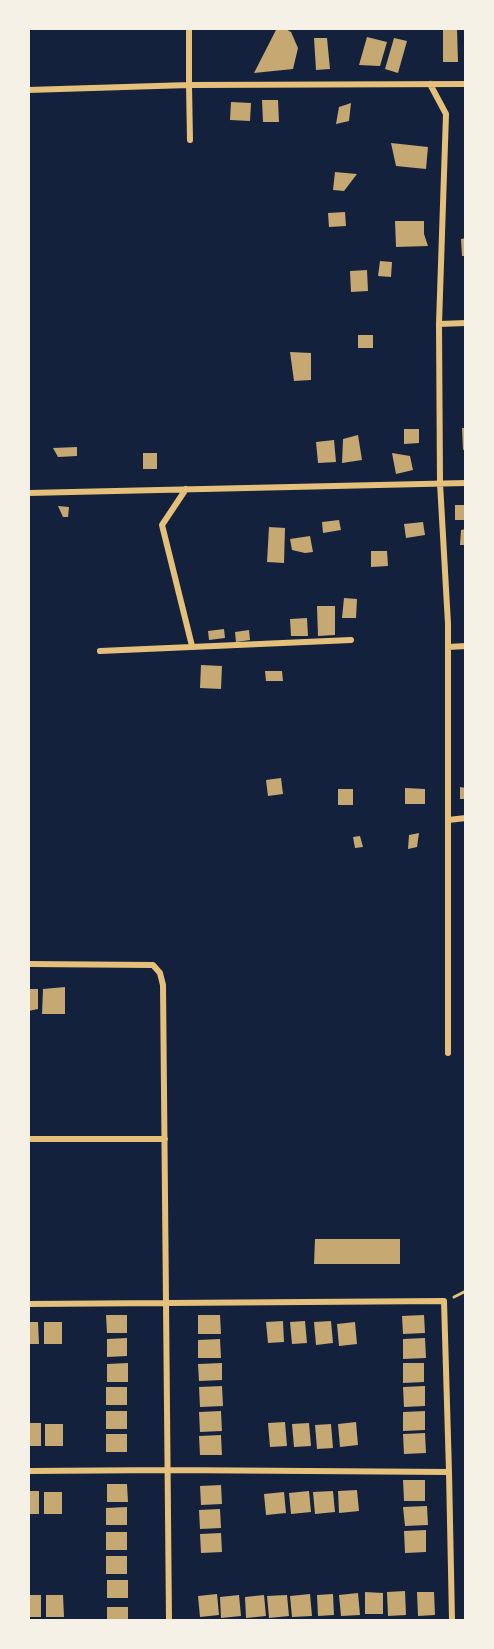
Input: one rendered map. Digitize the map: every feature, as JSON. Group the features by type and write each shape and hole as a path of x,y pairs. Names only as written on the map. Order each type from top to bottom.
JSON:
{"street":[{"path":"189,28 190,140"},
{"path":"430,84 446,114 439,324 440,483 448,624 448,1053"},
{"path":"28,90 465,84"},
{"path":"439,324 465,323"},
{"path":"28,493 465,483"},
{"path":"186,489 162,525 192,646"},
{"path":"100,651 351,640"},
{"path":"448,647 465,646"},
{"path":"448,820 465,818"},
{"path":"28,964 153,965 160,973 163,985 169,1620"},
{"path":"28,1139 165,1139"},
{"path":"28,1304 166,1305 444,1301 452,1620"},
{"path":"28,1471 449,1472"}],"building":[{"path":"277,28 284,28 291,32 298,48 293,69 254,73"},
{"path":"443,28 457,28 458,62 443,62"},
{"path":"367,37 387,42 380,66 359,65"},
{"path":"314,38 327,38 330,69 316,70"},
{"path":"394,38 407,41 398,73 385,69"},
{"path":"262,100 278,100 279,122 263,122"},
{"path":"231,102 251,103 250,121 230,120"},
{"path":"351,103 349,121 336,124 339,107"},
{"path":"391,143 428,147 426,169 396,166"},
{"path":"335,172 357,174 344,191 333,190"},
{"path":"345,212 346,226 329,227 328,213"},
{"path":"395,221 424,221 424,234 428,246 396,247"},
{"path":"466,238 466,256 462,256 461,239"},
{"path":"380,261 392,262 391,277 378,276"},
{"path":"367,270 368,291 351,292 350,271"},
{"path":"358,335 373,335 373,348 358,348"},
{"path":"290,352 311,353 311,380 294,381"},
{"path":"462,428 466,428 466,449 463,450"},
{"path":"404,429 419,429 419,443 404,444"},
{"path":"358,435 362,460 342,463 343,439"},
{"path":"334,440 336,462 318,463 316,442"},
{"path":"77,447 77,456 58,457 53,448"},
{"path":"143,453 157,453 157,469 143,469"},
{"path":"392,453 410,456 413,470 396,474"},
{"path":"455,505 466,505 466,520 455,520"},
{"path":"58,506 69,507 68,517 63,517"},
{"path":"339,520 341,530 323,533 322,522"},
{"path":"423,522 425,535 406,538 404,524"},
{"path":"269,527 285,528 284,563 267,562"},
{"path":"466,529 466,545 460,545 461,530"},
{"path":"310,536 313,552 292,550 290,539"},
{"path":"371,551 387,551 388,566 371,567"},
{"path":"344,598 357,599 356,618 342,618"},
{"path":"317,606 335,606 335,635 318,636"},
{"path":"307,618 308,636 291,636 290,619"},
{"path":"224,629 225,638 209,640 208,631"},
{"path":"249,630 250,640 236,642 235,632"},
{"path":"201,665 222,666 221,689 200,688"},
{"path":"265,671 282,671 283,681 266,681"},
{"path":"281,778 283,794 268,796 266,780"},
{"path":"460,787 466,788 466,799 460,799"},
{"path":"405,788 425,789 425,804 405,804"},
{"path":"338,789 353,789 353,805 338,805"},
{"path":"419,833 417,847 408,849 409,835"},
{"path":"360,836 363,847 355,848 353,837"},
{"path":"65,987 65,1014 42,1014 43,989"},
{"path":"28,989 38,989 38,1009 28,1011"},
{"path":"315,1239 400,1239 400,1264 314,1264"},
{"path":"106,1315 127,1315 127,1333 107,1333"},
{"path":"198,1315 220,1315 221,1334 198,1334"},
{"path":"424,1315 425,1333 403,1334 402,1316"},
{"path":"283,1321 284,1342 268,1343 266,1322"},
{"path":"305,1321 307,1343 292,1344 290,1322"},
{"path":"331,1321 333,1343 316,1345 314,1322"},
{"path":"28,1322 38,1322 39,1344 28,1344"},
{"path":"44,1322 62,1322 62,1344 44,1344"},
{"path":"355,1322 357,1344 339,1346 337,1324"},
{"path":"127,1338 127,1356 107,1357 107,1339"},
{"path":"425,1338 426,1358 403,1359 403,1339"},
{"path":"220,1339 221,1358 198,1358 198,1340"},
{"path":"128,1363 128,1382 107,1382 107,1364"},
{"path":"222,1363 222,1380 199,1381 198,1364"},
{"path":"403,1363 424,1363 424,1382 403,1383"},
{"path":"222,1386 223,1406 200,1407 199,1387"},
{"path":"425,1386 425,1406 404,1407 403,1387"},
{"path":"106,1387 127,1387 127,1405 106,1405"},
{"path":"106,1411 127,1411 127,1429 106,1429"},
{"path":"221,1411 222,1431 200,1432 199,1412"},
{"path":"425,1411 425,1430 403,1431 403,1412"},
{"path":"285,1422 287,1446 270,1447 268,1423"},
{"path":"356,1422 358,1445 340,1447 338,1424"},
{"path":"28,1423 41,1423 41,1446 28,1446"},
{"path":"309,1423 311,1446 294,1447 292,1424"},
{"path":"45,1424 63,1424 63,1446 45,1446"},
{"path":"331,1424 333,1448 317,1449 315,1425"},
{"path":"425,1433 426,1453 404,1454 403,1434"},
{"path":"106,1434 127,1434 127,1452 106,1452"},
{"path":"221,1435 222,1455 200,1455 199,1436"},
{"path":"403,1480 425,1480 425,1501 404,1501"},
{"path":"107,1484 127,1484 128,1502 107,1502"},
{"path":"221,1485 222,1504 201,1505 200,1486"},
{"path":"357,1490 359,1511 339,1513 338,1491"},
{"path":"28,1491 39,1491 39,1514 28,1514"},
{"path":"309,1491 311,1512 291,1514 289,1493"},
{"path":"333,1491 335,1512 315,1514 313,1492"},
{"path":"44,1492 62,1492 62,1514 44,1514"},
{"path":"284,1492 286,1513 266,1515 264,1494"},
{"path":"427,1506 428,1525 405,1526 403,1507"},
{"path":"127,1507 127,1525 106,1525 106,1508"},
{"path":"220,1509 221,1528 200,1529 199,1510"},
{"path":"426,1530 426,1552 405,1553 404,1531"},
{"path":"106,1532 127,1532 127,1550 106,1550"},
{"path":"221,1533 222,1552 201,1553 200,1534"},
{"path":"106,1556 127,1556 127,1574 106,1574"},
{"path":"107,1580 128,1580 128,1598 107,1598"},
{"path":"405,1591 406,1615 388,1616 387,1592"},
{"path":"365,1592 383,1593 383,1614 365,1614"},
{"path":"417,1592 434,1592 435,1615 418,1616"},
{"path":"358,1593 360,1615 341,1616 339,1595"},
{"path":"217,1594 219,1615 200,1617 198,1596"},
{"path":"310,1594 312,1616 292,1617 290,1596"},
{"path":"333,1594 334,1615 318,1616 317,1595"},
{"path":"28,1595 41,1595 41,1617 28,1617"},
{"path":"46,1595 63,1595 64,1617 46,1617"},
{"path":"239,1595 241,1616 221,1618 220,1597"},
{"path":"264,1595 266,1616 246,1618 245,1597"},
{"path":"287,1595 289,1616 269,1618 267,1596"},
{"path":"107,1607 128,1607 128,1620 107,1620"}]}
